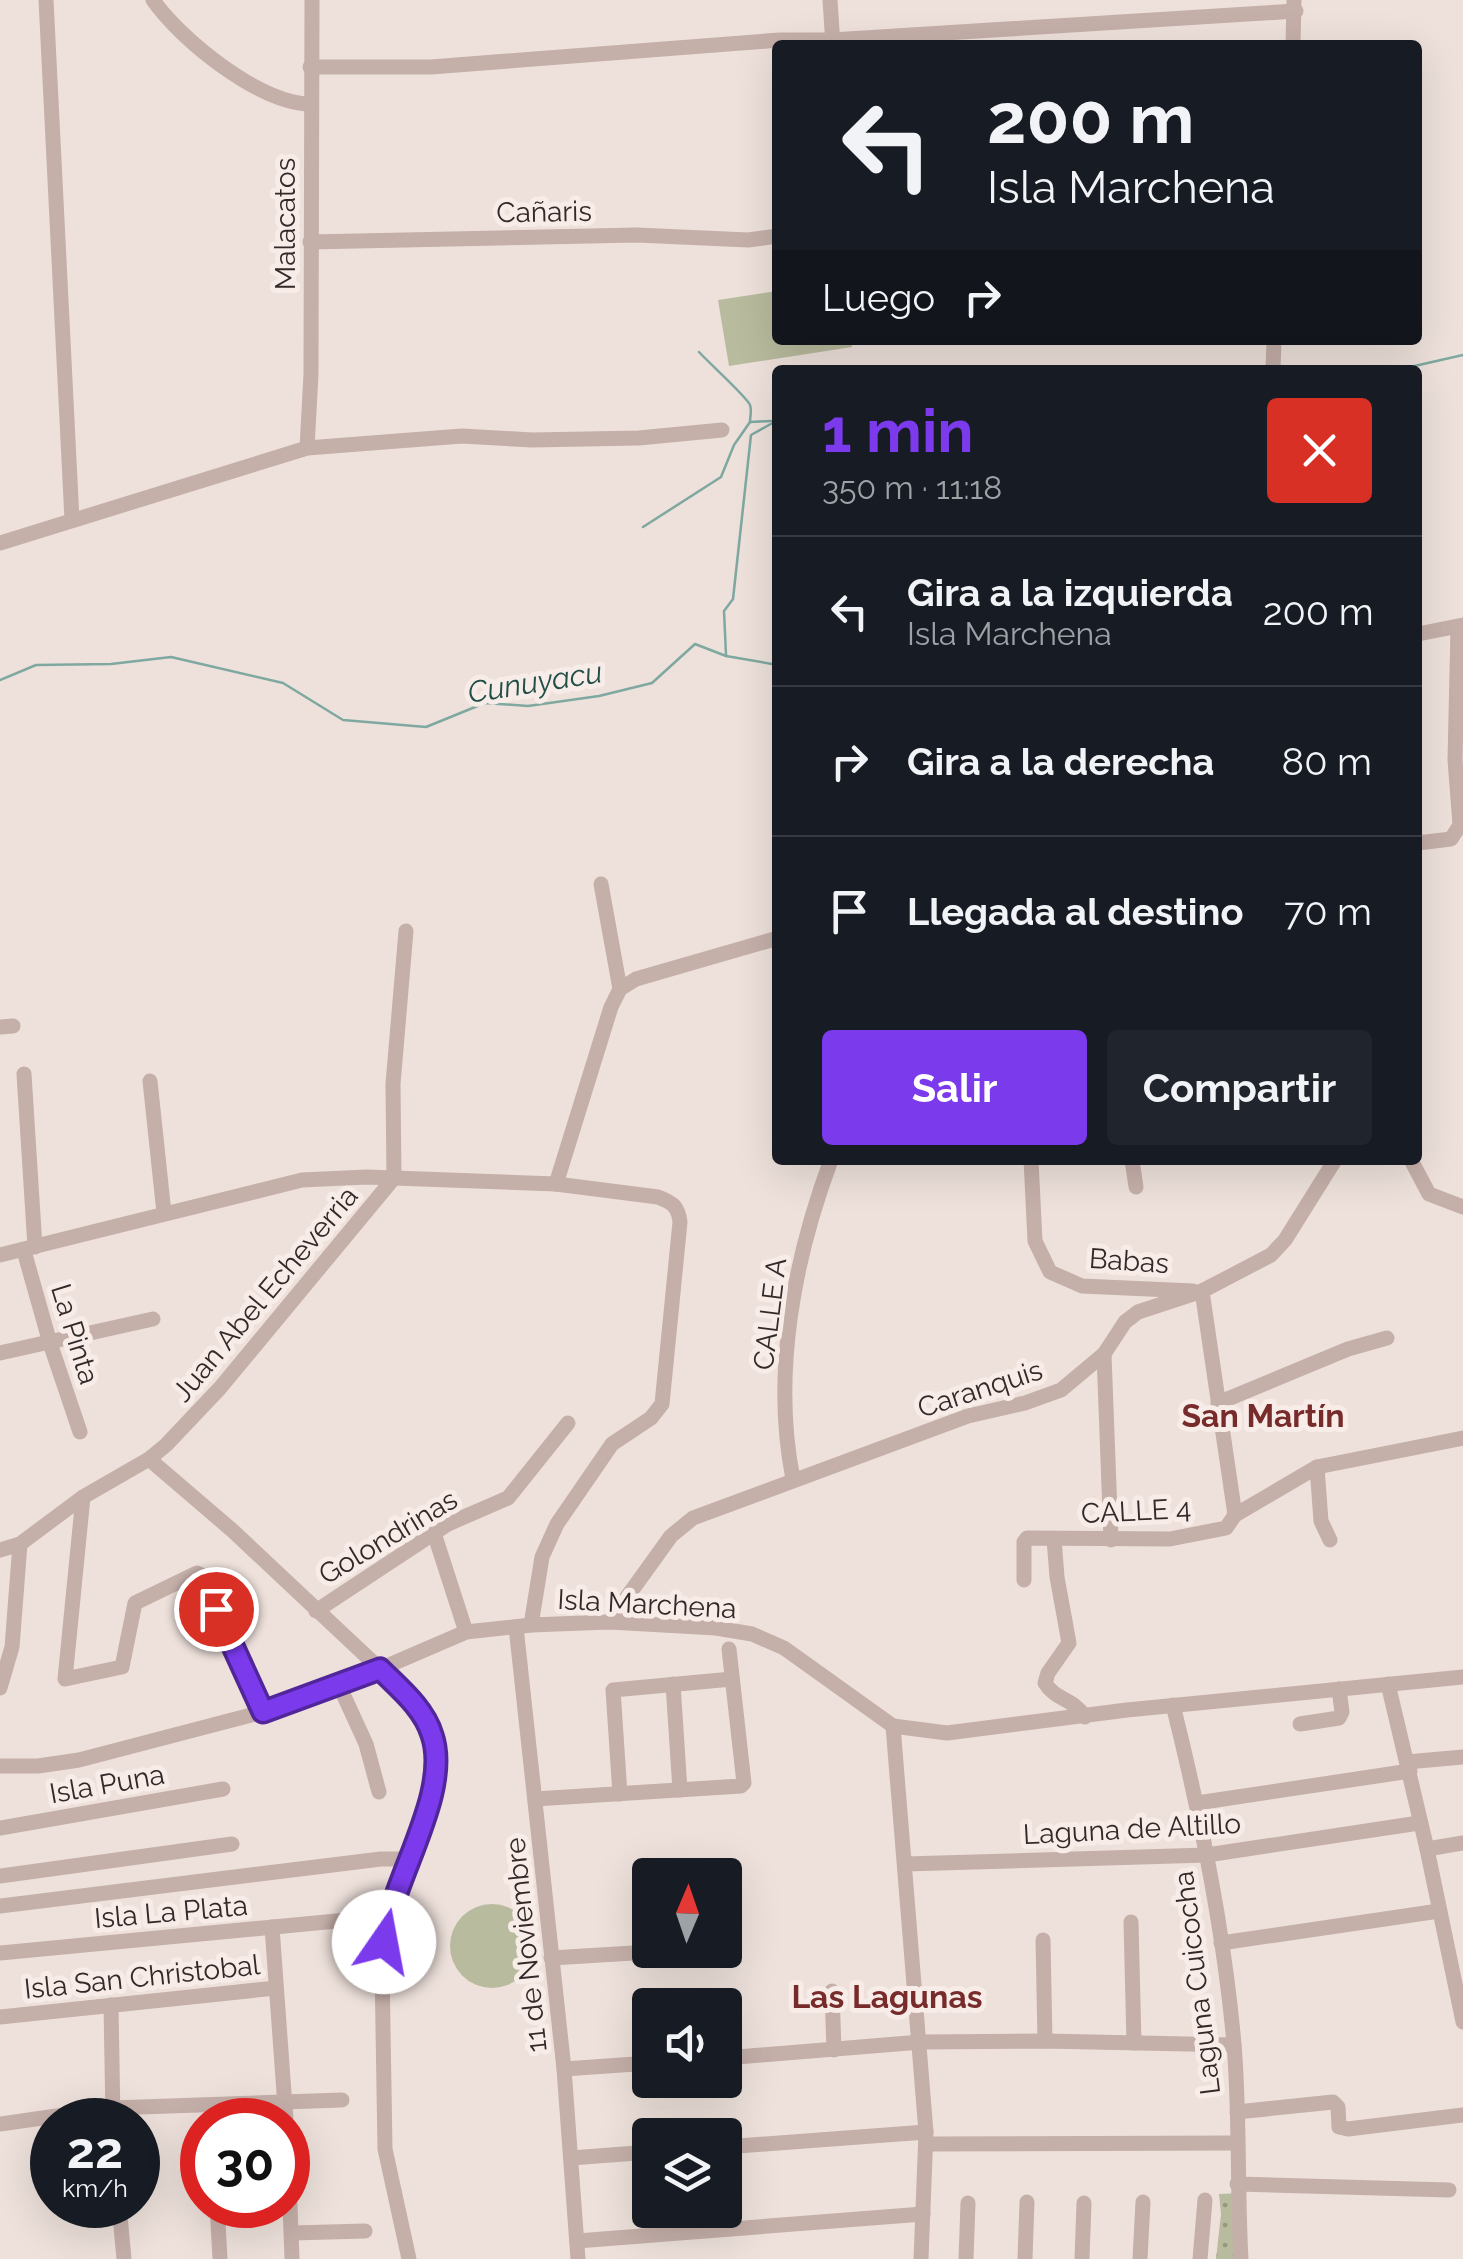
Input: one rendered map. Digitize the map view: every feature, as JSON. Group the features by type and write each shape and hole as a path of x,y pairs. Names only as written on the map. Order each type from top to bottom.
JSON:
{"street":[{"path":"46,0 72,520"},
{"path":"153,0 205,53 234,73 284,99 310,104"},
{"name":"Malacatos","path":"307,448 312,0"},
{"path":"830,0 833,40"},
{"path":"870,40 1295,6 1293,40"},
{"path":"310,67 431,67 772,41"},
{"name":"Cañaris","path":"310,242 638,235 748,240 772,237"},
{"path":"0,542 307,448 462,436 532,440 639,438 722,430"},
{"path":"1422,633 1461,627 1455,760 1460,825 1450,839 1422,842"},
{"path":"601,884 620,990"},
{"name":"Juan Abel Echeverria","path":"20,1544 83,1497 166,1445 238,1367 394,1178 393,1084 406,931"},
{"path":"0,1256 302,1180 394,1178 556,1184 611,1007 620,990 636,978 772,940"},
{"name":"La Pinta","path":"24,1074 29,1249 50,1343 80,1432"},
{"path":"150,1081 164,1213"},
{"name":"CALLE A","path":"793,1479 786,1405 789,1334 804,1248 829,1165"},
{"name":"Babas","path":"1032,1165 1035,1242 1050,1272 1082,1286 1202,1291"},
{"path":"1133,1165 1136,1187"},
{"name":"Caranquis","path":"609,1622 671,1536 693,1518 968,1416 1062,1390 1104,1354 1125,1322 1138,1312 1202,1291 1271,1256 1332,1165"},
{"path":"1413,1165 1428,1194 1463,1207"},
{"name":"11 de Noviembre","path":"556,1184 658,1198 672,1203 680,1222 662,1404 651,1418 612,1444 556,1524 542,1557 523,1626 578,2259"},
{"path":"1202,1291 1235,1515"},
{"path":"0,1353 153,1319"},
{"path":"1218,1403 1348,1349 1387,1338"},
{"path":"1104,1354 1111,1540"},
{"name":"Golondrinas","path":"316,1610 434,1533 508,1498 568,1423"},
{"name":"CALLE 4","path":"1024,1580 1024,1542 1030,1538 1170,1539 1226,1528 1235,1515 1317,1468 1463,1438"},
{"path":"149,1459 233,1530 380,1669 424,1717 433,1736 436,1759 431,1796 387,1916 382,1967 385,2149 409,2259"},
{"path":"1317,1468 1321,1521 1330,1540"},
{"path":"83,1497 65,1679 122,1667 134,1605 196,1573 201,1575 263,1712"},
{"path":"434,1533 466,1632"},
{"path":"1054,1539 1069,1644 1045,1683 1050,1691 1074,1702 1085,1716"},
{"path":"0,1550 20,1544 12,1647 0,1688"},
{"name":"Isla Marchena","path":"0,1766 79,1760 263,1712 466,1632 523,1626 609,1622 752,1634 784,1648 893,1726 946,1734 1173,1705 1463,1677"},
{"path":"536,1799 738,1788 744,1782 728,1649"},
{"path":"620,1794 613,1690 732,1679"},
{"path":"339,1684 366,1744 378,1792"},
{"path":"673,1684 680,1790"},
{"path":"1388,1684 1428,1850 1463,2022"},
{"path":"1300,1724 1340,1718 1339,1689"},
{"name":"Laguna Cuicocha","path":"1173,1705 1198,1804 1222,1942 1234,2045 1241,2259"},
{"path":"893,1726 921,2042 926,2138 921,2259"},
{"path":"1198,1804 1463,1757"},
{"name":"Isla Puna","path":"0,1828 223,1789"},
{"name":"Laguna de Altillo","path":"905,1864 1207,1855 1419,1823"},
{"path":"1428,1850 1463,1843"},
{"path":"0,1876 232,1844"},
{"path":"184,1850 188,1882"},
{"path":"0,1906 381,1858 410,1858"},
{"path":"1222,1942 1439,1911"},
{"name":"Isla La Plata","path":"0,1953 347,1920"},
{"path":"1132,1922 1134,2043"},
{"path":"272,1928 276,1988"},
{"path":"1044,1940 1044,2041"},
{"path":"551,1958 632,1953"},
{"name":"Isla San Christobal","path":"0,2017 276,1988 285,2098"},
{"path":"832,1991 834,2050"},
{"path":"110,2005 112,2098"},
{"path":"742,2057 921,2042 1234,2045"},
{"path":"564,2070 632,2064"},
{"path":"310,2101 342,2100"},
{"path":"1237,2112 1334,2102 1340,2127 1348,2129 1463,2115"},
{"path":"0,2124 30,2121"},
{"path":"742,2146 926,2138 1236,2144"},
{"path":"571,2158 632,2153"},
{"path":"1236,2184 1449,2190"},
{"path":"1200,2259 1205,2200"},
{"path":"1025,2259 1027,2202"},
{"path":"1140,2259 1143,2202"},
{"path":"966,2259 968,2203"},
{"path":"1082,2259 1084,2203"},
{"path":"576,2241 924,2214"},
{"path":"122,2228 124,2259"},
{"path":"218,2228 220,2259"},
{"path":"292,2228 292,2259"},
{"path":"292,2233 364,2231"}],"green space":[{"path":"772,292 772,345 852,347 729,366 718,300"},
{"path":"492,1904 508,1907 522,1916 531,1930 531,1962 522,1976 508,1985 492,1988 476,1985 462,1976 453,1962 450,1946 453,1930 462,1916 476,1907"},
{"path":"1243,2193 1243,2259 1216,2259 1219,2194"}],"waterway":[{"path":"699,352 748,401 750,422 771,421"},
{"name":"Cunuyacu","path":"1419,365 1463,355"},
{"path":"643,527 721,477 734,445 750,422"},
{"path":"726,655 724,611 733,599 751,435 772,423"},
{"name":"Cunuyacu","path":"0,680 36,665 111,664 171,657 283,683 343,720 426,727 485,703 528,706 599,696 652,683 695,644 726,656 772,664"}],"district":[{"name":"San Martín","path":"1263,1415"},
{"name":"Las Lagunas","path":"887,1996"}],"route":[{"path":"216,1609 263,1712 380,1669 424,1717 433,1736 436,1759 431,1796 387,1916 384,1942"}]}
